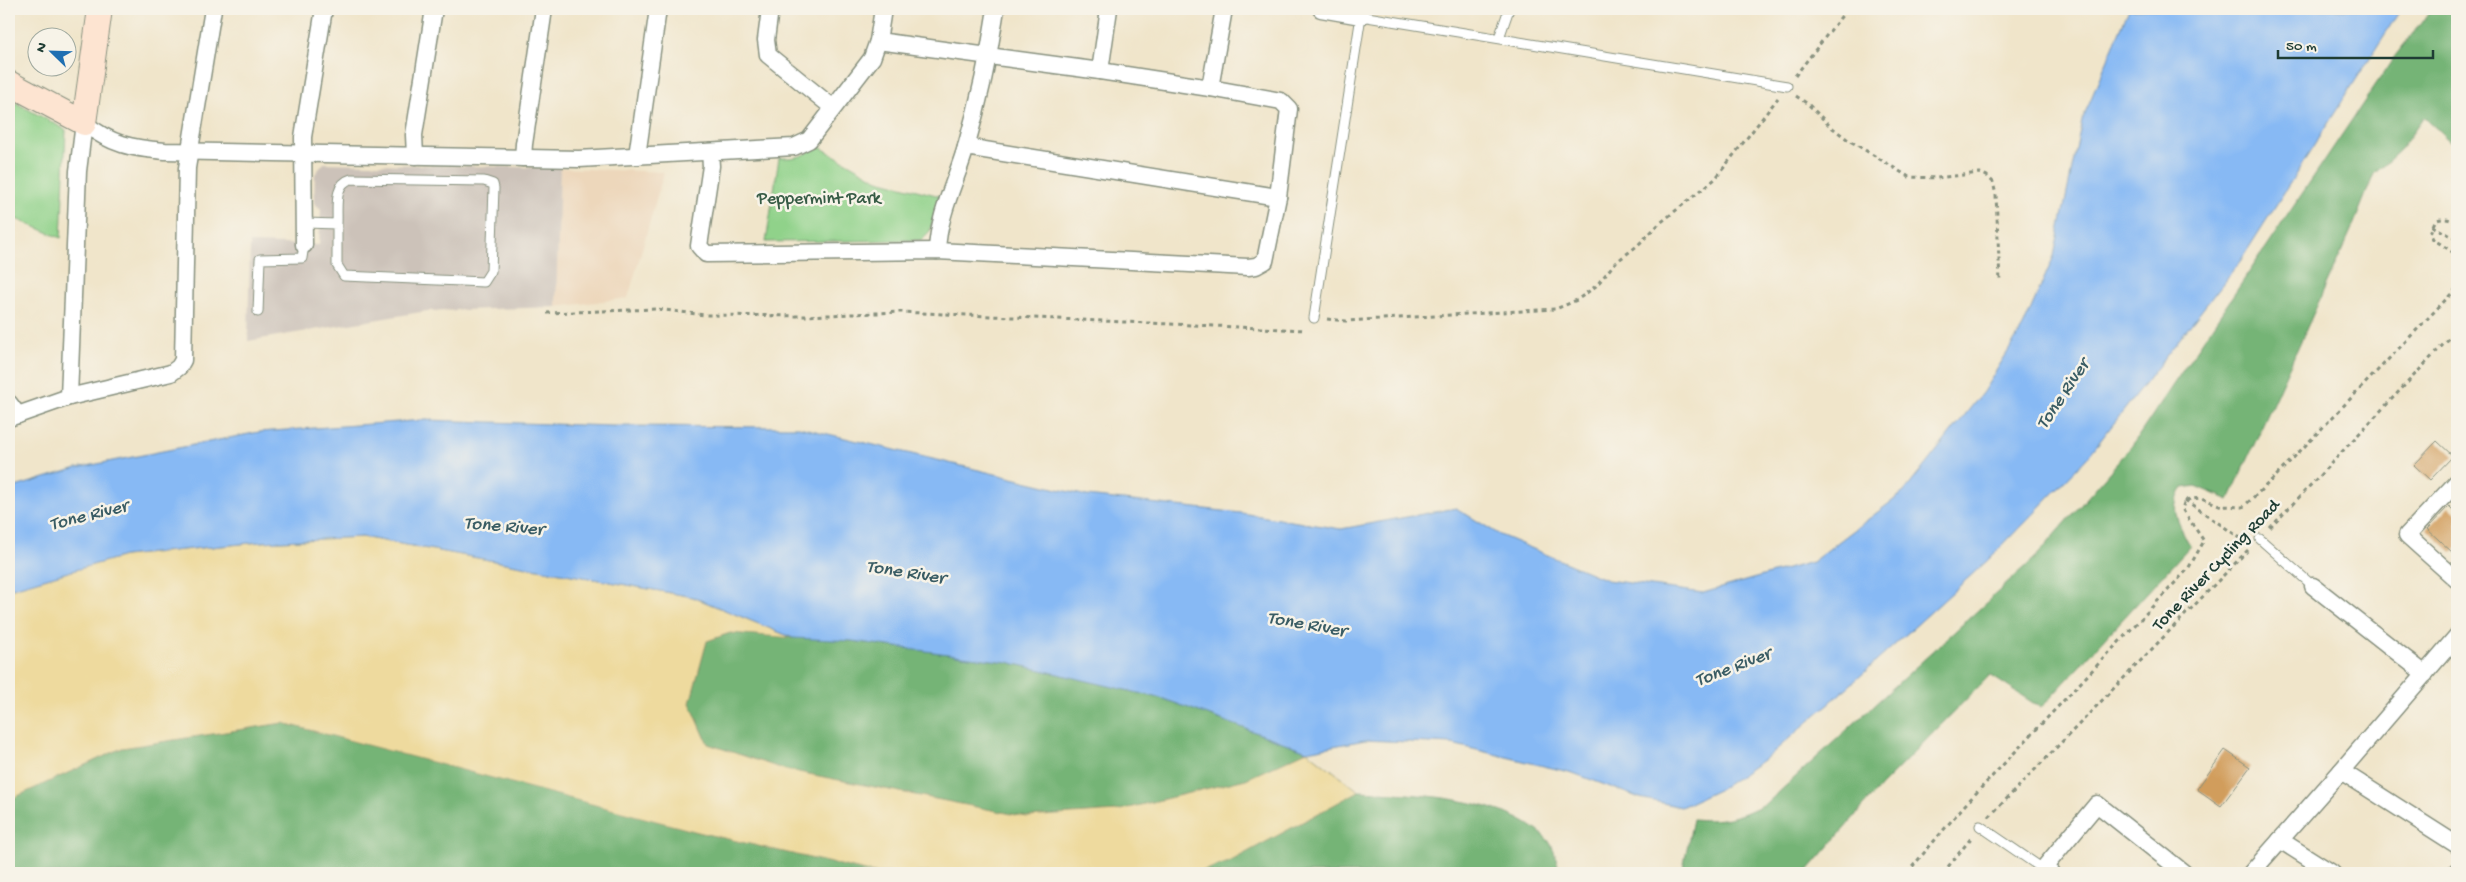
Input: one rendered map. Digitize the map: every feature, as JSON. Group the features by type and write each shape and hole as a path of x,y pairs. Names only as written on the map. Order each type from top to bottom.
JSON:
{"street":[{"path":"69,398 78,171 100,9"},
{"path":"12,412 171,373 179,368 183,360 186,168 213,9"},
{"path":"304,245 304,137 324,9"},
{"path":"415,156 414,135 434,9"},
{"path":"523,158 544,9"},
{"path":"637,156 658,9"},
{"path":"770,9 766,40 768,56 832,107"},
{"path":"9,83 84,123 101,136 134,149 579,159 782,148 802,144 809,140 832,107 872,58 878,41 883,9"},
{"path":"937,251 939,233 966,147 989,54 996,9"},
{"path":"1100,71 1110,9"},
{"path":"1210,88 1224,9"},
{"path":"1321,9 1361,16"},
{"path":"710,152 711,166 700,246 706,254 937,251 1256,266 1262,264 1268,257 1290,109 1281,102 1210,88 989,54 893,45 878,41"},
{"path":"966,147 1278,197"},
{"path":"2457,482 2407,535 2457,580"},
{"path":"2313,586 2425,674"},
{"path":"2250,873 2457,636"},
{"path":"2341,771 2457,845"},
{"path":"2047,871 2097,804 2184,873"},
{"path":"2280,840 2332,873"}],"lane":[{"path":"1499,38 1509,9"},
{"path":"1314,318 1361,16 1787,86"},
{"path":"351,179 484,181 493,184 494,188 491,271 484,282 344,276 337,265 337,224 338,191 342,183 351,179"},
{"path":"305,222 337,224"},
{"path":"258,312 260,259 302,258 304,245"},
{"path":"2260,538 2313,586"},
{"path":"1980,826 2047,871"}],"path":[{"path":"1787,86 1798,98 1808,104 1836,130 1874,157 1909,177 1937,178 1980,173 1987,176 1993,182 1996,195 2000,282"},
{"path":"2457,223 2450,219 2440,219 2432,226 2430,234 2433,239 2457,255"},
{"path":"2432,226 2457,239"},
{"path":"1907,873 1963,807 2188,569 2204,541 2182,509 2185,500 2200,498 2222,506 2243,507 2276,476 2457,288"},
{"name":"Tone River Cycling Road","path":"2260,538 2457,330"},
{"name":"Tone River Cycling Road","path":"1991,815 2252,546 2185,500"},
{"path":"1943,873 1970,839"}],"shaded area":[{"path":"324,163 560,168 556,307 427,311 248,341 250,243 319,245 321,209 314,203 315,174"},
{"path":"560,168 664,172 628,298 556,307"}],"green space":[{"path":"2432,9 2457,9 2457,139 2454,145 2424,117 2401,149 2374,174 2353,226 2229,500 2196,486 2183,488 2178,496 2176,503 2177,517 2190,546 2041,708 1990,675 1880,787 1806,873 1682,873 1693,819 1723,819 1748,812 1767,803 2035,558 2131,447 2395,56"},
{"path":"9,99 66,130 61,238 9,216"},
{"name":"Peppermint Park","path":"816,145 878,180 940,196 930,231 921,240 766,242 779,158 804,155"},
{"path":"730,633 852,641 1007,662 1164,699 1307,751 1246,779 1116,811 1027,817 783,769 708,744 690,703 707,641"},
{"path":"283,723 441,761 698,832 874,873 9,873 9,800 122,748"},
{"path":"1359,791 1432,796 1458,800 1507,814 1528,824 1549,841 1560,873 1196,873 1229,862"}],"sand":[{"path":"362,537 693,597 793,638 730,633 707,641 690,703 708,744 783,769 1027,817 1116,811 1246,779 1307,751 1359,791 1229,862 1196,873 874,873 698,832 283,723 122,748 9,800 9,589 123,556 260,542"}],"water":[{"name":"Tone River","path":"2129,9 2401,9 2241,260 2086,459 1988,560 1769,756 1722,788 1681,807 1640,798 1573,773 1452,744 1365,740 1307,751 1164,699 1007,662 852,641 793,638 693,597 362,537 260,542 124,556 9,589 9,489 77,468 259,432 426,420 613,426 799,427 1087,496 1241,513 1341,529 1456,508 1500,535 1607,580 1703,593 1812,562 1904,492 1983,392 2023,327 2054,256 2082,120"}],"building":[{"path":"2437,441 2453,456 2430,480 2414,465"},
{"path":"2449,506 2457,514 2457,547 2452,552 2427,529"},
{"path":"2225,750 2250,767 2221,806 2197,789"}]}
